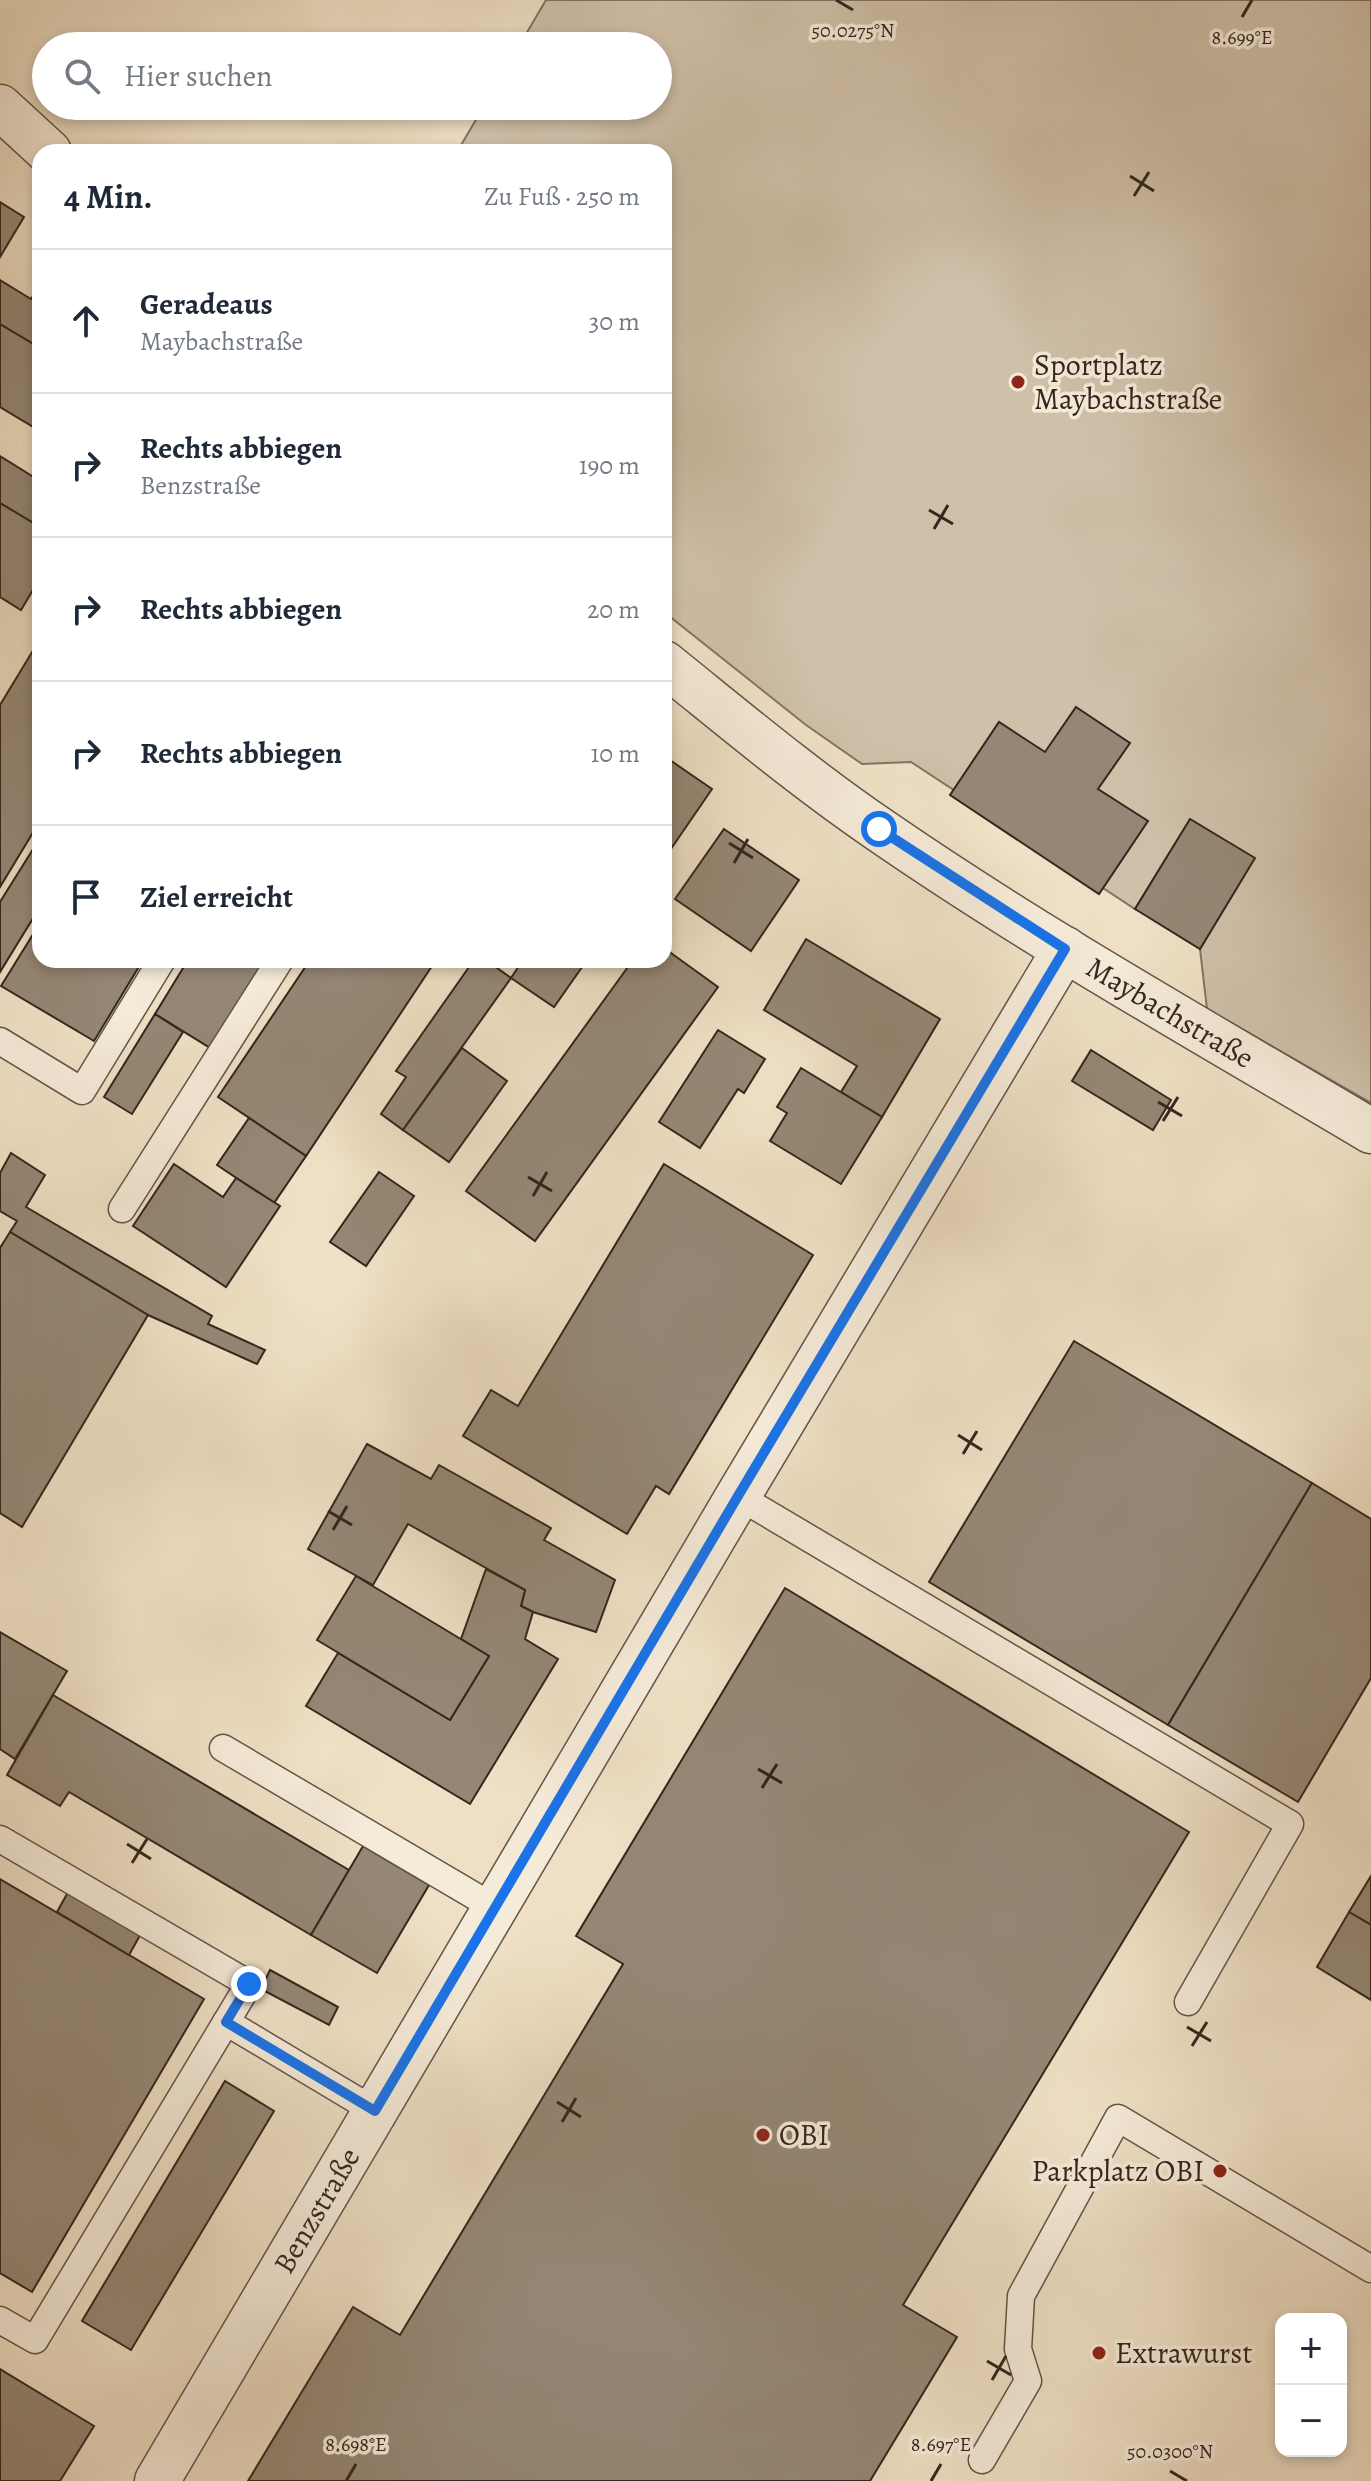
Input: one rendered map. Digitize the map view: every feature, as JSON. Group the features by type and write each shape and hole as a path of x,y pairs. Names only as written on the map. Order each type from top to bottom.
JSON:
{"street":[{"path":"0,107 40,144"},
{"name":"Maybachstraße","path":"672,669 879,829 1065,949 1371,1131"},
{"name":"Benzstraße","path":"157,2481 738,1496 1065,949"}],"lane":[{"path":"0,1041 82,1091 157,968"},
{"path":"122,1209 275,968"},
{"path":"738,1496 1290,1824 1188,2002"},
{"path":"223,1748 495,1908"},
{"path":"0,1839 249,1984 35,2340 0,2320"},
{"path":"226,2022 375,2111"},
{"path":"982,2460 1028,2381 1018,2349 1021,2296 1118,2118 1371,2269"}],"shaded area":[{"name":"Sportplatz Maybachstraße","path":"546,0 1371,0 1371,1103 1207,1009 1200,949 1254,858 1190,819 1135,909 911,762 862,764 806,725 672,618 672,144 462,144 476,120 672,120 672,32 527,32"}],"building":[{"path":"0,202 24,217 0,257"},
{"path":"0,280 32,297 32,343 0,324"},
{"path":"0,324 32,343 32,426 0,407"},
{"path":"0,456 32,476 32,522 0,503"},
{"path":"0,503 32,522 32,591 21,610 0,597"},
{"path":"32,652 32,834 0,887 0,705"},
{"path":"1076,707 1130,743 1098,789 1148,821 1099,894 950,795 999,722 1045,752"},
{"path":"672,762 712,789 672,847"},
{"path":"1190,819 1255,858 1200,949 1135,909"},
{"path":"724,829 799,880 751,951 675,899"},
{"path":"32,851 32,920 0,972 0,902"},
{"path":"32,936 32,968 138,968 94,1041 1,986"},
{"path":"806,939 940,1019 882,1117 841,1092 857,1066 764,1010"},
{"path":"672,954 718,987 535,1241 466,1191 627,968 672,968"},
{"path":"183,968 261,968 212,1049 155,1014"},
{"path":"305,968 431,968 306,1156 218,1097"},
{"path":"468,968 497,968 511,978 403,1130 381,1114 406,1077 396,1071"},
{"path":"518,968 581,968 554,1007 511,978"},
{"path":"155,1014 183,1032 132,1114 104,1097"},
{"path":"718,1030 765,1059 744,1093 738,1089 700,1148 659,1122"},
{"path":"462,1048 507,1081 449,1162 403,1130"},
{"path":"1091,1050 1171,1100 1153,1130 1072,1081"},
{"path":"801,1068 882,1117 841,1184 770,1141 787,1113 777,1107"},
{"path":"249,1118 306,1156 274,1203 217,1165"},
{"path":"11,1153 45,1175 26,1207 212,1316 208,1324 265,1350 257,1364 148,1315 10,1232 17,1221 0,1211 0,1173"},
{"path":"174,1164 223,1197 236,1178 280,1206 226,1287 133,1226"},
{"path":"664,1164 813,1255 669,1494 656,1486 627,1534 463,1436 491,1390 518,1406"},
{"path":"379,1172 414,1196 366,1266 330,1242"},
{"path":"10,1232 148,1315 22,1527 0,1513 0,1248"},
{"path":"1074,1341 1312,1483 1168,1725 929,1582"},
{"path":"367,1444 431,1479 439,1465 551,1528 544,1540 615,1580 596,1632 521,1606 525,1590 408,1524 373,1585 308,1549"},
{"path":"1312,1483 1371,1519 1371,1678 1298,1802 1168,1725"},
{"path":"486,1569 525,1590 521,1606 533,1612 525,1639 558,1659 470,1804 306,1706 338,1653 450,1720 489,1656 461,1639"},
{"path":"356,1576 489,1656 450,1720 317,1640"},
{"name":"OBI","path":"785,1588 1189,1832 903,2305 957,2337 870,2481 248,2481 353,2307 400,2335 623,1964 576,1936"},
{"path":"0,1632 67,1671 15,1759 0,1749"},
{"path":"53,1695 349,1870 311,1935 69,1792 60,1806 7,1775"},
{"path":"363,1846 429,1885 377,1973 311,1935"},
{"path":"1371,1876 1371,1925 1349,1912"},
{"path":"0,1879 204,1999 32,2292 0,2273"},
{"path":"72,1885 144,1928 129,1955 57,1912"},
{"path":"1349,1912 1371,1925 1371,2000 1317,1967"},
{"path":"270,1970 338,2007 329,2025 261,1989"},
{"path":"225,2081 274,2111 131,2350 82,2321"},
{"path":"0,2369 94,2426 60,2481 0,2481"}],"place":[{"name":"Sportplatz Maybachstraße","path":"1018,382"},
{"name":"OBI","path":"763,2135"},
{"name":"Parkplatz OBI","path":"1220,2171"},
{"name":"Extrawurst","path":"1099,2353"}],"route":[{"path":"249,1984 226,2022 375,2111 1065,949 879,829"}]}
